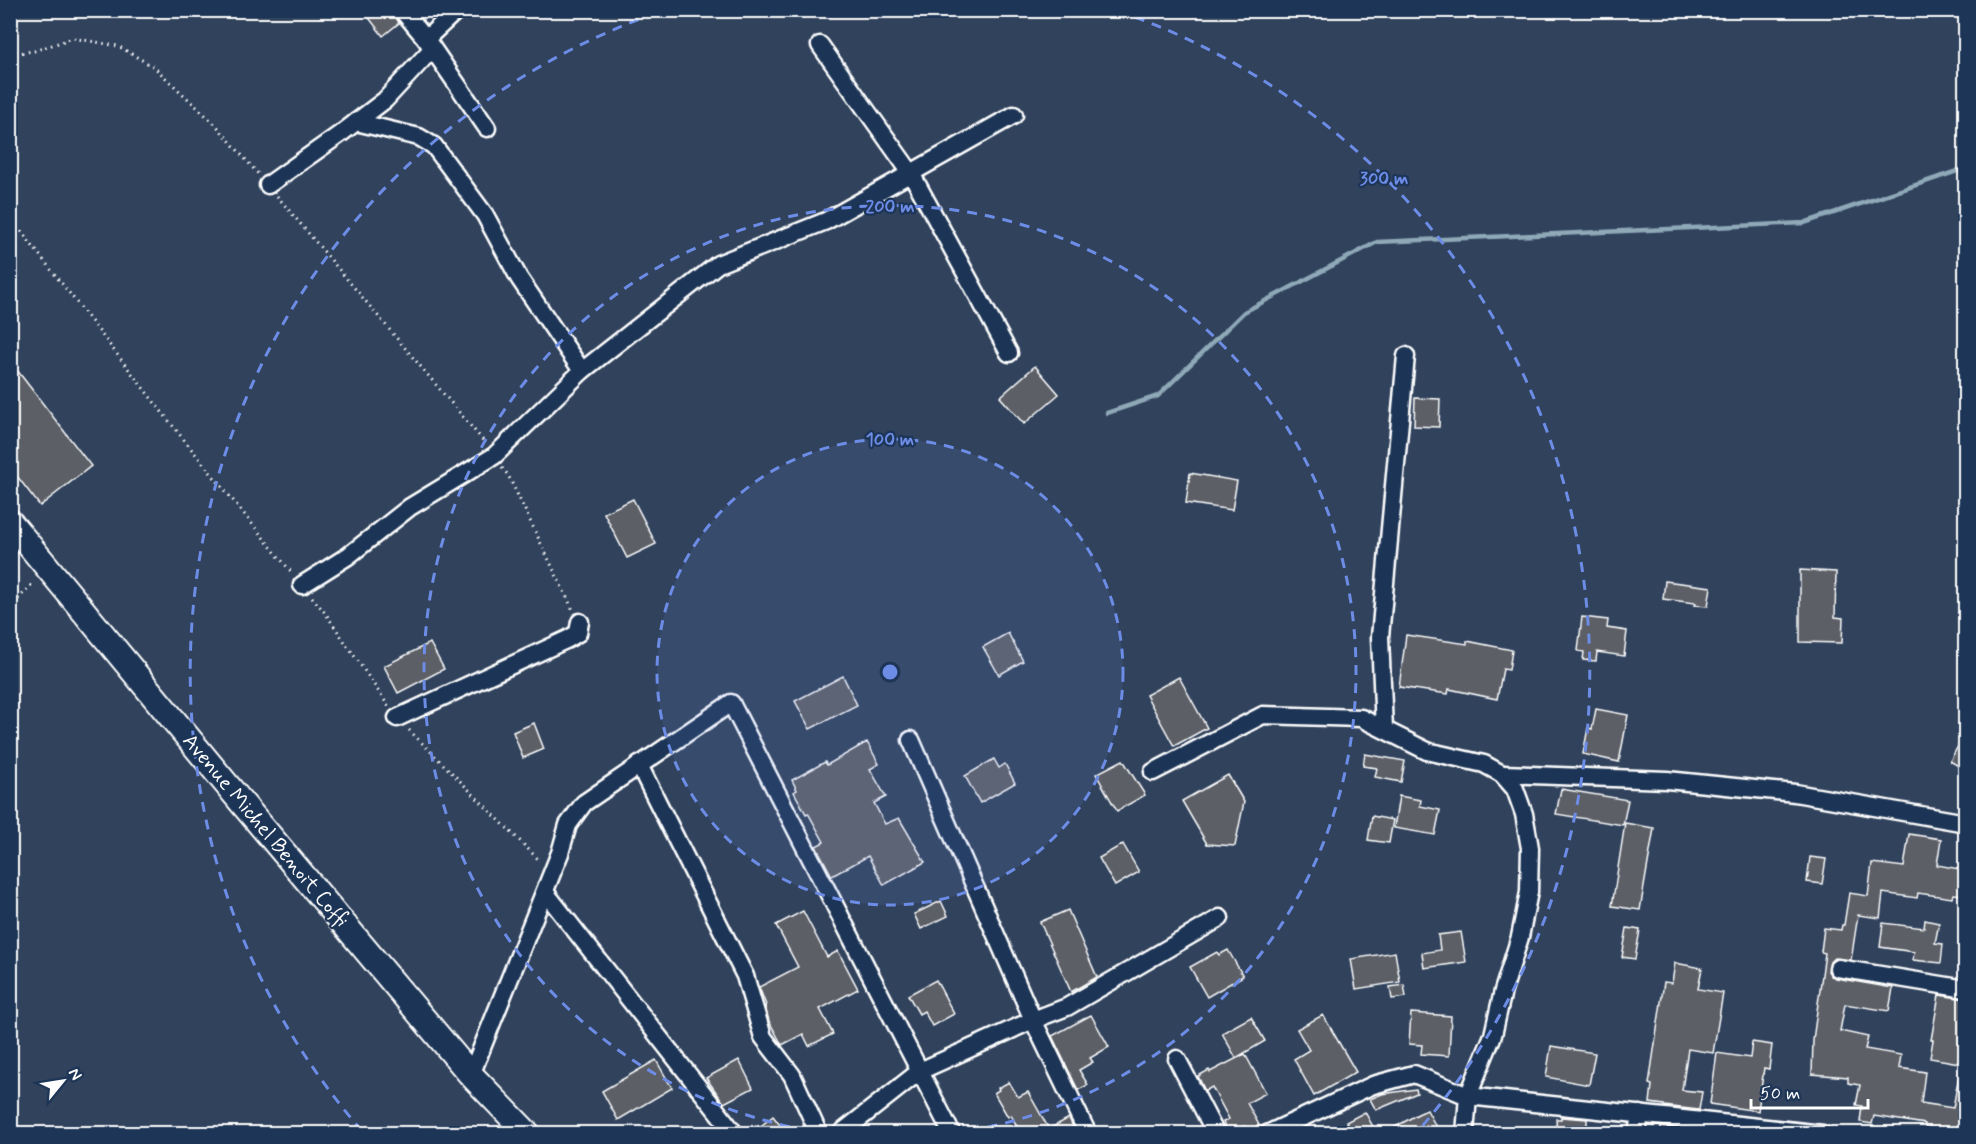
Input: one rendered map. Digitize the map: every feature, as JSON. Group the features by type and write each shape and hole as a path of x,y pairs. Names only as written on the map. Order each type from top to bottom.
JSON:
{"street":[{"path":"402,10 429,44 487,129"},
{"path":"268,185 385,100 457,10"},
{"path":"820,45 911,173 1009,353"},
{"path":"302,585 348,556 410,507 494,456 582,371 718,264 826,221 1014,115"},
{"path":"356,122 419,137 434,146 485,215 519,278 582,371"},
{"path":"1384,729 1380,637 1406,356"},
{"name":"Avenue Michel Benoit Coffi","path":"10,522 471,1075 528,1134"},
{"path":"397,718 568,639 578,633 580,622"},
{"path":"471,1075 545,892 568,825 584,803 731,702 952,1134"},
{"path":"1153,772 1263,715 1361,718 1427,751 1484,764 1502,774 1515,789 1524,814 1530,848 1529,892 1520,937 1503,991 1493,1035 1468,1096 1465,1134"},
{"path":"911,740 1033,1020 1088,1134"},
{"path":"639,765 745,976 763,1037 792,1075 819,1134"},
{"path":"1502,774 1667,780 1795,793 1965,823"},
{"path":"545,892 735,1134"},
{"path":"840,1134 920,1071 1067,1007 1220,918"},
{"path":"1838,968 1965,989"},
{"path":"1177,1059 1216,1134"},
{"path":"1267,1134 1373,1085 1414,1074 1468,1096 1823,1134"},
{"path":"1637,1134 1640,1114"}],"path":[{"path":"10,54 34,51 73,38 118,46 154,67 216,125 478,435 508,475 580,622"},
{"path":"10,217 176,430 326,614 397,718 552,873"},
{"path":"10,609 47,567"}],"building":[{"path":"363,10 392,10 399,23 383,36"},
{"path":"10,361 91,466 40,506 10,467"},
{"path":"1035,366 1059,394 1024,424 1000,397"},
{"path":"1415,398 1440,399 1439,427 1414,426"},
{"path":"1190,473 1237,481 1232,510 1186,503"},
{"path":"633,499 656,544 627,558 604,513"},
{"path":"1800,570 1836,572 1835,617 1843,618 1842,643 1800,642"},
{"path":"1665,581 1711,587 1708,606 1663,599"},
{"path":"1582,617 1608,620 1607,628 1627,631 1624,656 1597,652 1596,661 1583,660 1584,652 1578,651"},
{"path":"1008,633 1023,661 999,675 983,647"},
{"path":"1406,635 1467,644 1467,641 1512,650 1509,670 1503,669 1497,699 1449,689 1448,694 1399,687"},
{"path":"430,643 444,669 398,693 384,666"},
{"path":"843,676 857,705 810,729 795,701"},
{"path":"1179,677 1207,728 1174,746 1146,695"},
{"path":"1596,709 1628,715 1619,762 1583,754 1588,728 1592,729"},
{"path":"534,723 544,749 523,758 513,732"},
{"path":"1965,733 1965,770 1950,761"},
{"path":"867,742 879,764 870,769 886,797 874,803 885,824 899,818 925,862 884,885 868,856 832,876 816,846 824,842 794,792 797,790 792,780 825,762 827,765"},
{"path":"1365,754 1405,761 1401,782 1375,777 1377,768 1363,766"},
{"path":"994,759 999,768 1005,764 1015,783 980,803 965,776"},
{"path":"1123,760 1145,795 1117,811 1096,774"},
{"path":"1228,775 1244,802 1235,846 1207,844 1182,801"},
{"path":"1561,789 1628,800 1623,825 1556,814"},
{"path":"1399,796 1421,800 1420,806 1440,810 1435,835 1394,828"},
{"path":"1372,816 1393,820 1389,843 1368,840"},
{"path":"1625,823 1654,828 1640,910 1612,906"},
{"path":"1909,834 1941,839 1937,865 1965,870 1963,895 1953,894 1952,898 1918,893 1917,898 1883,893 1880,918 1858,915 1851,960 1834,958 1830,962 1828,971 1836,978 1893,988 1889,1011 1845,1004 1840,1031 1868,1037 1865,1049 1901,1055 1899,1068 1925,1072 1921,1103 1953,1108 1959,1075 1965,1076 1965,1111 1962,1133 1925,1127 1925,1124 1874,1116 1872,1124 1860,1122 1862,1106 1856,1105 1860,1085 1848,1083 1848,1077 1812,1074 1813,1040 1825,953 1821,952 1824,928 1841,930 1844,925 1849,893 1868,896 1872,863 1904,867"},
{"path":"1123,844 1139,872 1115,886 1099,858"},
{"path":"1810,857 1826,859 1822,884 1807,882"},
{"path":"941,901 948,916 921,929 914,914"},
{"path":"1068,910 1097,977 1071,992 1040,922"},
{"path":"803,911 827,957 838,951 858,989 820,1009 833,1034 809,1046 803,1034 782,1045 769,1021 759,987 798,967 776,925"},
{"path":"1925,920 1939,923 1935,943 1943,944 1941,963 1913,960 1914,952 1880,947 1883,923 1924,928"},
{"path":"1627,928 1640,930 1635,959 1622,957"},
{"path":"1461,932 1466,962 1424,968 1422,953 1440,950 1438,935"},
{"path":"1228,950 1243,976 1207,997 1190,967 1217,952 1219,955"},
{"path":"1395,952 1400,982 1356,989 1351,959"},
{"path":"1675,963 1702,968 1698,989 1723,993 1713,1053 1688,1049 1682,1090 1702,1092 1699,1110 1650,1103 1652,1085 1649,1084 1664,982 1672,983"},
{"path":"936,980 954,1014 932,1026 924,1011 919,1014 908,995"},
{"path":"1404,985 1406,997 1392,999 1390,987"},
{"path":"1939,995 1965,999 1965,1064 1930,1058"},
{"path":"1411,1013 1451,1016 1449,1056 1421,1054 1422,1045 1409,1044"},
{"path":"1091,1015 1109,1047 1090,1058 1093,1062 1079,1070 1088,1085 1078,1090 1052,1036"},
{"path":"1323,1015 1356,1072 1314,1096 1294,1059 1309,1050 1297,1029"},
{"path":"1251,1017 1265,1041 1236,1058 1222,1033"},
{"path":"1752,1042 1772,1045 1769,1069 1764,1068 1758,1111 1710,1104 1717,1053 1750,1058"},
{"path":"1551,1046 1595,1053 1589,1085 1546,1077"},
{"path":"1245,1054 1266,1093 1247,1103 1259,1125 1247,1132 1244,1126 1229,1134 1223,1122 1229,1119 1212,1087 1205,1091 1198,1076"},
{"path":"656,1060 672,1088 618,1120 602,1091"},
{"path":"739,1060 753,1088 724,1103 706,1078"},
{"path":"1009,1082 1018,1097 1028,1092 1049,1129 1069,1118 1076,1134 1021,1134 1011,1115 1008,1117 994,1093"},
{"path":"1416,1089 1417,1093 1376,1110 1370,1099 1382,1094"},
{"path":"1427,1110 1440,1134 1383,1134 1418,1114"},
{"path":"1365,1112 1377,1134 1353,1134 1346,1122"},
{"path":"773,1116 787,1134 751,1134"},
{"path":"1561,1117 1587,1119 1587,1134 1557,1134 1556,1119 1561,1119"},
{"path":"1661,1127 1696,1131 1696,1134 1660,1134"}],"waterway":[{"path":"1107,413 1158,396 1244,312 1377,242 1804,223 1966,168"}]}
